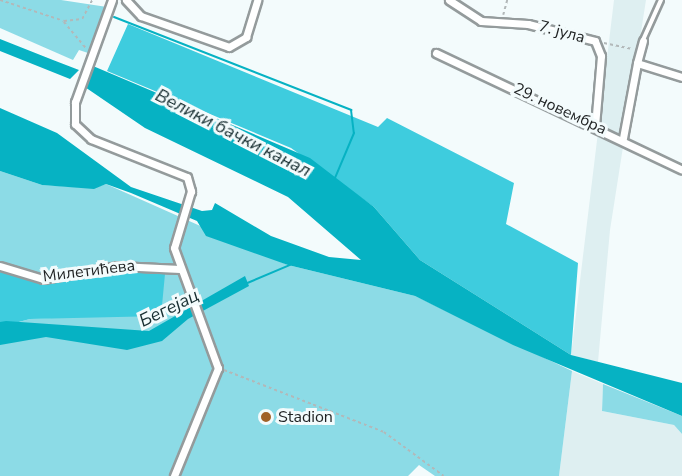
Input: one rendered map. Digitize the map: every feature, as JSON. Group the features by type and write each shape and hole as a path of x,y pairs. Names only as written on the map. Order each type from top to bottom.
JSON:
{"street":[{"path":"112,0 95,53 75,102 79,130 181,171 190,185 188,201 180,221 174,248 218,368 174,476"},
{"path":"126,0 141,16 229,47 246,37 257,0"},
{"name":"7. јула","path":"449,0 477,20 501,22 595,41 601,56 595,126"},
{"path":"623,138 638,51 643,41"},
{"name":"29. новембра","path":"436,52 623,138 682,171"},
{"path":"637,63 682,77"},
{"name":"Милетићева","path":"0,266 43,279 118,266 180,269"}],"lane":[{"path":"643,41 661,0"}],"path":[{"path":"0,0 64,21 82,19 92,0"},
{"path":"501,22 507,0"},
{"path":"64,21 95,53"},
{"path":"595,41 638,51"},
{"path":"218,368 384,432 444,476"}],"shaded area":[{"path":"0,0 61,0 107,7 88,53 79,50 73,60 0,28"},
{"path":"614,0 646,0 610,230 598,362 571,355"},
{"path":"128,24 378,127 387,118 514,183 506,224 578,263 571,355 420,260 374,207 291,148 107,71"},
{"path":"0,171 42,185 94,188 106,184 288,265 415,296 572,371 559,476 435,476 419,465 408,476 0,476 0,327 30,319 118,315 120,272 54,283 0,272"},
{"path":"0,272 54,283 120,272 165,274 161,316 30,319 0,327"},
{"path":"572,371 603,384 602,411 674,425 682,434 682,476 559,476"},
{"path":"603,384 682,416 682,434 674,425 602,411"}],"water":[{"path":"0,39 79,70 70,79 0,51"},
{"name":"Велики бачки канал","path":"93,66 310,158 374,207 420,260 571,355 682,383 682,416 513,345 415,296 288,265 206,236 197,221 106,184 94,189 42,185 0,171 0,108 57,133 131,187 202,211 212,210 215,203 271,236 329,257 361,260 288,197 145,128 79,83"},
{"path":"245,276 249,286 188,319 162,341 127,350 46,337 0,345 0,322 6,321 149,331"}],"waterway":[{"path":"114,17 351,110 354,133 335,178"},
{"name":"Бегејац","path":"245,284 290,265"}],"place":[{"name":"Stadion","path":"266,417"}]}
